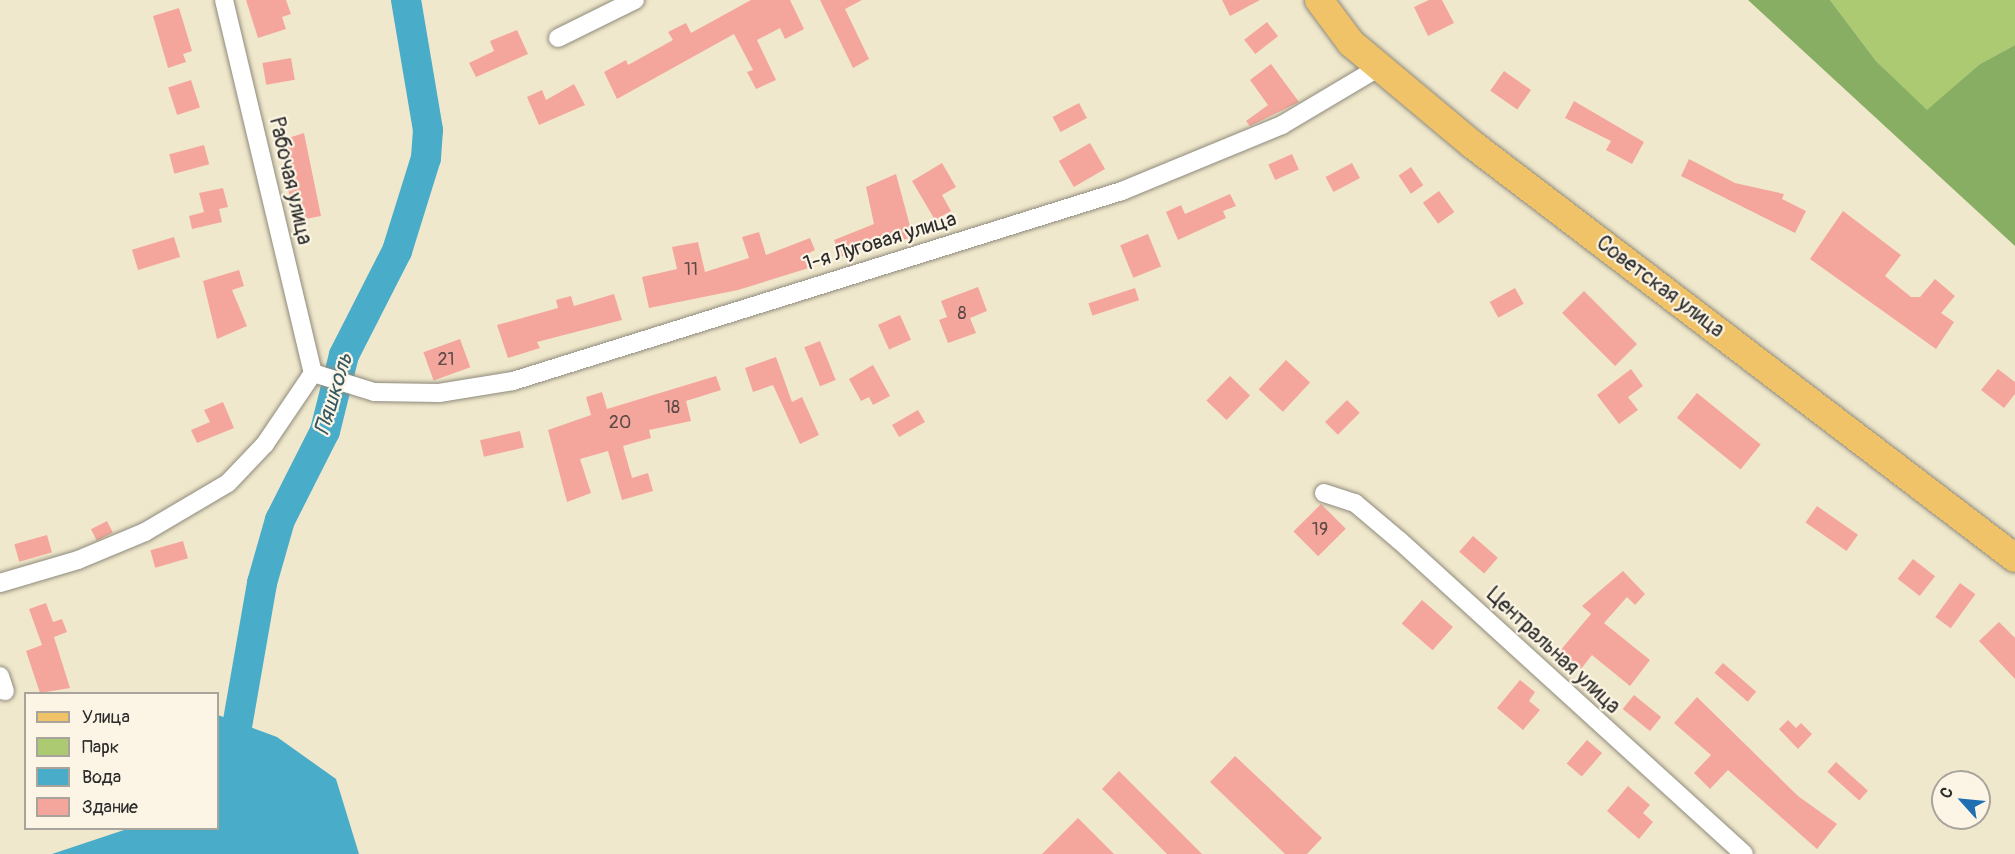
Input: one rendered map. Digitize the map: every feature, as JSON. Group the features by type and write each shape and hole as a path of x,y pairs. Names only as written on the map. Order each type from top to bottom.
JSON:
{"main road":[{"name":"Советская улица","path":"1319,0 1378,68 2015,558"}],"street":[{"name":"Рабочая улица","path":"224,0 313,373"},
{"path":"558,38 635,0"},
{"name":"1-я Луговая улица","path":"313,373 374,392 440,393 513,381 1122,191 1282,125 1378,68"},
{"path":"0,583 78,560 145,532 228,483 265,444 313,373"},
{"name":"Центральная улица","path":"1324,493 1355,503 1400,541 1744,854"}],"green space":[{"path":"1748,0 1830,0 1876,61 1927,110 1980,64 2015,45 2015,246"},
{"path":"1830,0 2015,0 2015,45 1980,64 1927,111 1876,61"}],"water":[{"path":"219,715 277,737 336,779 359,854 52,854 124,830 219,830"}],"building":[{"path":"246,0 286,0 291,14 282,17 286,29 258,38"},
{"path":"751,0 790,0 804,29 785,39 780,28 757,40 776,80 756,89 747,72 753,70 734,34 617,99 604,72 626,60 628,65 673,40 668,32 686,23 691,33"},
{"path":"820,0 862,0 845,9 869,59 853,68"},
{"path":"1222,0 1260,0 1230,16"},
{"path":"1429,0 1442,0 1454,23 1428,36 1414,7"},
{"path":"179,8 192,51 183,54 186,62 168,68 153,16"},
{"path":"1267,22 1278,36 1255,54 1244,40"},
{"path":"517,30 528,54 476,77 469,63 494,51 490,41"},
{"path":"291,58 295,80 266,85 262,63"},
{"path":"1271,64 1299,102 1250,126 1246,121 1268,105 1250,80"},
{"path":"1504,71 1531,90 1517,110 1490,91"},
{"path":"191,80 200,108 177,115 168,87"},
{"path":"574,84 585,105 539,125 527,97 542,90 546,100"},
{"path":"1574,101 1644,142 1632,164 1606,150 1611,141 1565,118"},
{"path":"1079,103 1087,118 1060,132 1053,117"},
{"path":"304,133 321,216 295,221 287,184 295,182 282,140"},
{"path":"1090,143 1105,169 1074,187 1059,161"},
{"path":"204,145 209,164 174,174 169,154"},
{"path":"1292,154 1299,170 1275,180 1268,165"},
{"path":"1689,159 1735,183 1784,194 1782,199 1806,211 1795,233 1681,176"},
{"path":"942,163 956,187 942,195 951,211 935,220 912,181"},
{"path":"1352,163 1360,178 1333,192 1326,177"},
{"path":"1411,167 1423,185 1411,194 1399,175"},
{"path":"896,174 913,237 887,244 886,239 841,257 834,240 874,224 866,187"},
{"path":"223,188 228,207 219,209 222,222 192,229 189,216 204,212 199,193"},
{"path":"1439,191 1454,212 1438,224 1423,203"},
{"path":"1230,194 1236,206 1223,211 1226,218 1178,240 1166,212 1181,205 1185,214"},
{"path":"1843,211 1901,255 1885,276 1911,297 1920,297 1935,279 1955,296 1941,313 1954,322 1936,349 1810,259"},
{"path":"759,232 766,255 810,238 815,250 807,254 812,267 738,290 649,308 642,277 677,269 672,247 698,242 705,272 749,258 742,237"},
{"path":"1148,234 1161,266 1133,278 1120,245"},
{"path":"174,237 180,257 138,270 132,250"},
{"path":"239,270 244,286 232,290 247,326 217,339 203,281"},
{"path":"978,287 987,311 970,318 976,333 948,343 939,320 947,317 941,301"},
{"path":"1135,288 1139,300 1092,316 1088,303"},
{"path":"1515,288 1524,304 1498,318 1490,302"},
{"path":"1584,291 1637,344 1615,366 1562,313"},
{"path":"614,294 622,320 537,342 540,348 508,358 497,325 558,308 556,300 571,296 574,306"},
{"path":"900,315 911,340 889,349 878,325"},
{"path":"460,339 470,367 434,381 423,352"},
{"path":"820,341 836,380 820,386 804,347"},
{"path":"776,357 792,402 802,397 819,435 800,444 773,385 753,392 745,368"},
{"path":"1286,360 1310,383 1283,412 1259,389"},
{"path":"873,365 890,396 873,405 869,397 861,401 849,379"},
{"path":"1631,369 1643,386 1628,397 1638,410 1619,424 1597,395"},
{"path":"1998,369 2015,382 2015,394 2004,408 1981,390"},
{"path":"716,376 721,390 686,401 691,421 649,430 651,438 623,446 632,478 648,473 653,491 622,500 608,451 580,459 591,493 567,502 548,430 591,415 586,397 602,392 607,409"},
{"path":"1230,376 1250,395 1227,420 1206,400"},
{"path":"1697,393 1761,445 1741,469 1677,418"},
{"path":"1347,400 1360,413 1338,435 1325,422"},
{"path":"223,402 234,428 197,443 191,430 210,422 204,410"},
{"path":"918,410 925,422 899,437 892,425"},
{"path":"520,431 524,448 484,457 480,440"},
{"path":"1321,504 1346,529 1318,556 1293,532"},
{"path":"1817,506 1858,535 1846,551 1806,522"},
{"path":"107,521 113,533 97,541 91,529"},
{"path":"47,535 52,552 19,562 14,544"},
{"path":"1473,536 1498,558 1484,573 1459,552"},
{"path":"183,541 188,558 155,568 150,550"},
{"path":"1913,559 1935,576 1920,596 1898,579"},
{"path":"1623,571 1645,594 1635,605 1627,597 1604,623 1650,660 1630,686 1592,655 1581,669 1559,652 1591,614 1582,606"},
{"path":"1960,583 1975,594 1951,628 1935,617"},
{"path":"1422,600 1453,627 1433,650 1402,623"},
{"path":"46,603 53,622 62,619 67,632 54,637 70,688 40,692 26,651 42,645 29,609"},
{"path":"1999,622 2015,638 2015,679 1979,641"},
{"path":"1723,663 1756,692 1748,702 1714,673"},
{"path":"1520,680 1535,692 1529,701 1540,710 1523,730 1497,708"},
{"path":"1634,695 1661,717 1650,731 1623,709"},
{"path":"1697,697 1798,796 1837,824 1817,849 1728,770 1710,789 1694,773 1711,755 1674,723"},
{"path":"1788,720 1796,728 1801,723 1812,734 1798,749 1779,729"},
{"path":"1587,740 1602,753 1582,777 1567,763"},
{"path":"1235,756 1322,838 1307,854 1285,854 1210,782"},
{"path":"1836,762 1868,791 1859,800 1827,772"},
{"path":"1119,771 1202,854 1167,854 1102,789"},
{"path":"1628,786 1650,805 1643,813 1653,822 1639,839 1607,811"},
{"path":"1078,818 1114,854 1042,854"}],"waterway":[{"name":"Пяшколь","path":"231,761 262,583 280,520 325,431 344,355 397,251 426,158 428,130 406,0"}]}
